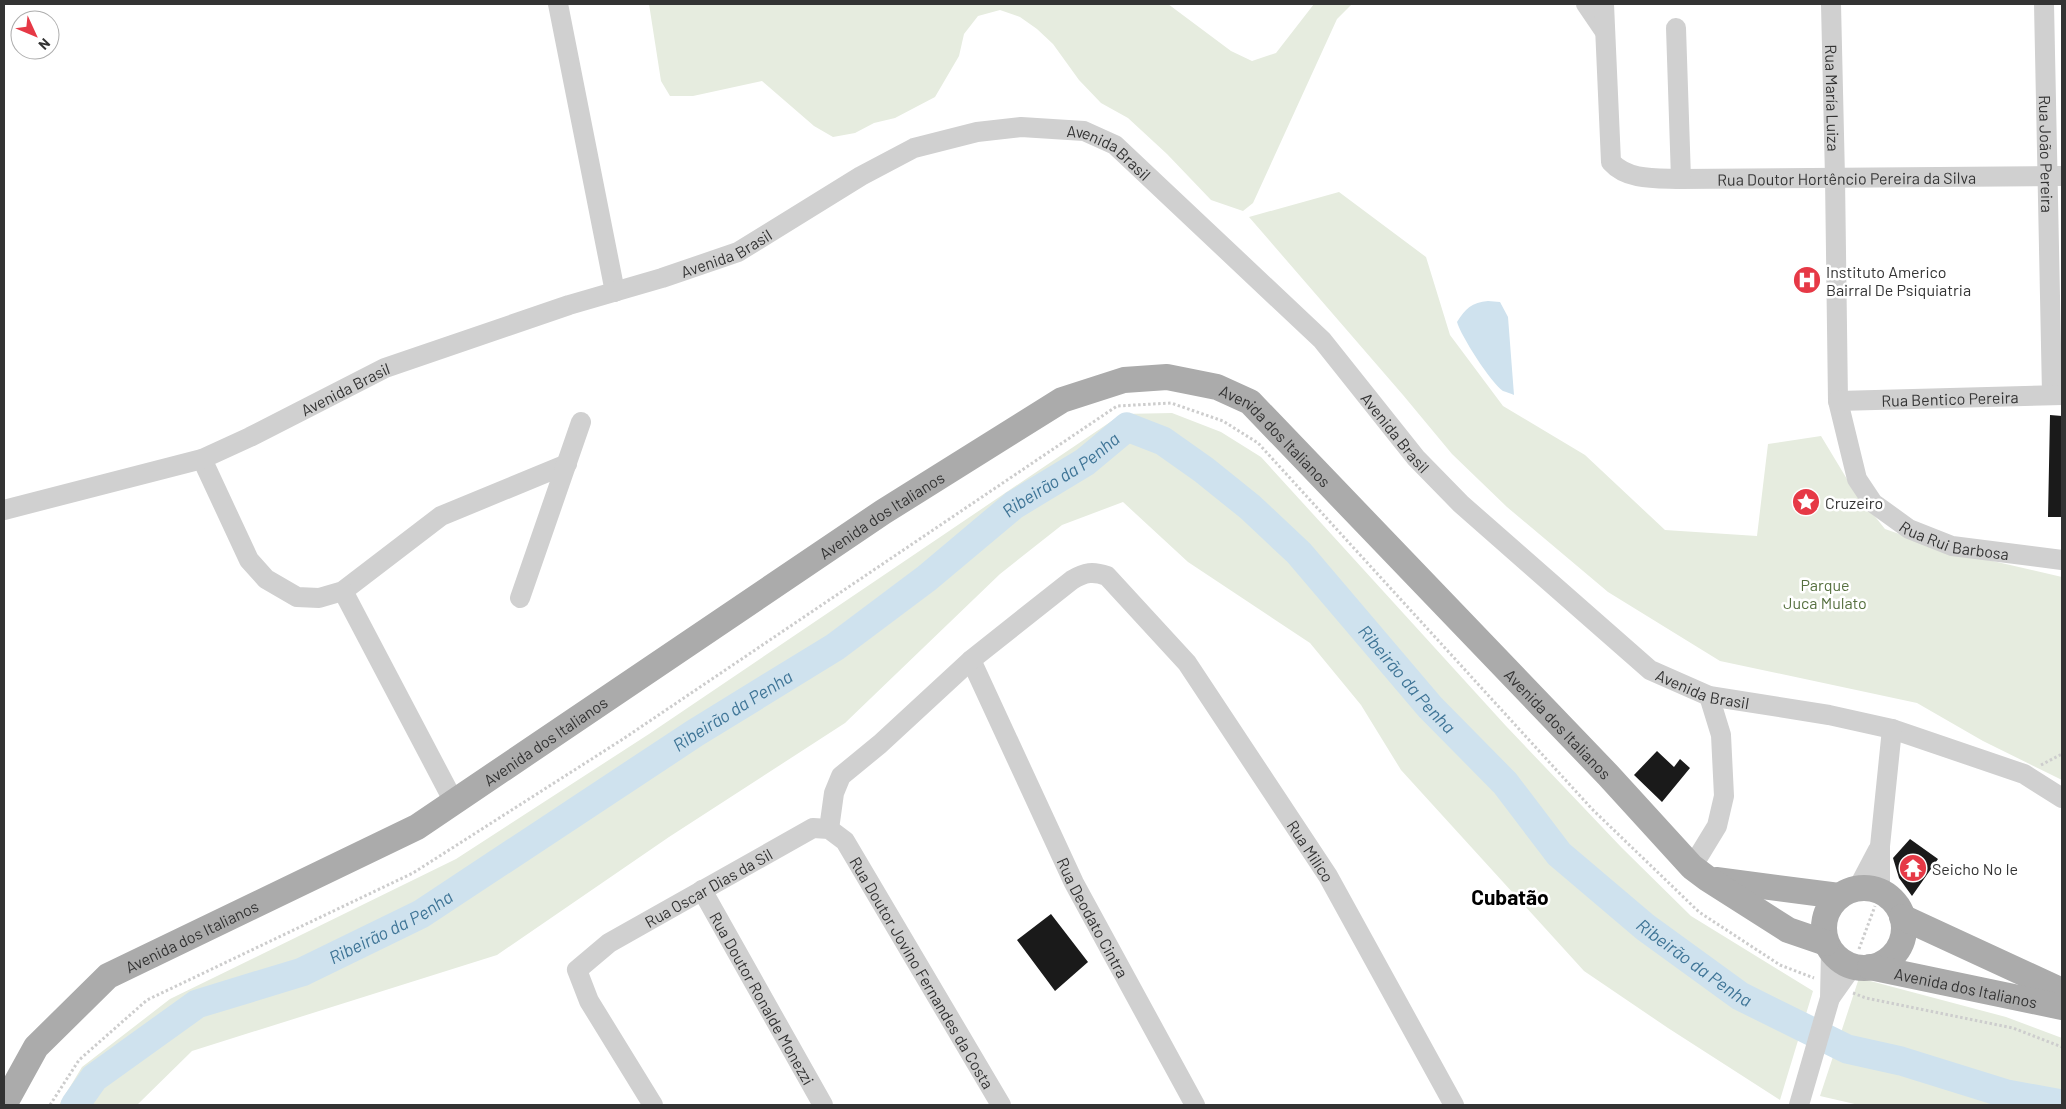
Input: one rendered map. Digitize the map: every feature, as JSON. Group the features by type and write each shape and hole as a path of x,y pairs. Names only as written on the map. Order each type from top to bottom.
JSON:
{"main road":[{"name":"Avenida dos Italianos","path":"4,1105 36,1047 108,976 417,827 883,512 1062,400 1124,380 1167,377 1218,387 1250,402 1700,873 1788,930 1829,948 1846,987 2062,1007"},
{"path":"1700,873 1890,897 1902,917 1904,930 1900,943 1897,949 1882,963 1846,987"},
{"path":"1829,948 1823,930 1830,906 1859,892"},
{"name":"Avenida dos Italianos","path":"1902,917 2062,992"}],"street":[{"path":"558,4 615,292"},
{"path":"1586,4 1605,32"},
{"path":"1604,4 1605,32"},
{"name":"Rua María Luiza","path":"1831,4 1838,401"},
{"name":"Rua João Pereira","path":"2044,4 2055,176 2057,395"},
{"path":"1676,28 1681,179"},
{"name":"Rua Doutor Hortêncio Pereira da Silva","path":"1605,32 1612,162 1619,171 1630,176 1681,179 2055,176"},
{"name":"Avenida Brasil","path":"4,510 202,460 385,368 569,305 738,252 861,176 914,148 977,132 1021,127 1084,130 1115,145 1322,340 1416,458 1461,504 1650,670 1709,696 1829,715 1892,729 2024,774 2062,798"},
{"name":"Rua Bentico Pereira","path":"1838,401 2057,395"},
{"name":"Rua Rui Barbosa","path":"1838,401 1857,479 1873,503 1909,529 1952,546 2062,560"},
{"path":"520,598 581,422"},
{"path":"202,460 249,560 266,578 297,597 319,598 343,591 441,516 567,464"},
{"name":"Rua Milico","path":"837,835 834,793 841,776 971,660 1072,580 1083,573 1096,572 1107,576 1187,663 1328,876 1446,1102"},
{"path":"343,591 454,802"},
{"name":"Rua Deodato Cintra","path":"971,660 1074,883 1195,1105"},
{"path":"1700,873 1724,796 1721,735 1709,696"},
{"path":"1859,892 1880,846 1892,729"},
{"name":"Rua Oscar Dias da Sil","path":"653,1105 588,1001 577,970 609,943 813,828 837,835"},
{"name":"Rua Doutor Jovino Fernandes da Costa","path":"837,835 1001,1105"},
{"name":"Rua Doutor Ronalde Monezzi","path":"702,890 823,1105"},
{"path":"1799,1105 1812,1064 1846,987 1829,948"}],"path":[{"path":"50,1105 78,1060 147,1000 413,873 623,739 1117,406 1171,403 1223,422 1258,443 1592,809 1699,912 1780,965 1815,978"},
{"path":"1859,892 1846,987 1866,998 2013,1028 2062,1047"}],"green space":[{"path":"649,4 1168,4 1231,51 1252,61 1276,53 1314,4 1352,4 1337,19 1253,203 1243,211 1211,200 1167,154 1128,118 1101,103 1079,80 1053,44 1037,29 1020,17 1000,10 978,16 964,34 959,56 935,97 895,118 874,123 855,133 833,137 814,126 762,81 693,96 670,96 661,81"},
{"name":"Parque Juca Mulato","path":"1339,192 1426,257 1450,335 1503,406 1585,455 1665,530 1757,536 1768,444 1821,436 1853,489 1885,529 1945,550 2062,577 2062,780 1983,741 1917,703 1720,661 1608,592 1507,507 1452,454 1249,217"},
{"path":"1172,413 1221,432 1261,457 1506,726 1622,848 1691,916 1813,991 1780,1100 1584,971 1401,770 1361,705 1310,643 1188,562 1123,502 1062,525 1000,574 845,723 669,837 497,955 192,1051 137,1105 59,1105 82,1067 170,999 456,859 649,734 1122,414"},
{"path":"1859,978 2006,1017 2062,1038 2062,1105 1859,1105 1820,1096"}],"water":[{"path":"1488,301 1500,302 1508,317 1514,395 1503,391 1491,379 1470,348 1457,322 1470,307"}],"building":[{"path":"2050,415 2062,416 2062,517 2048,517"},
{"path":"1657,751 1674,767 1680,759 1690,768 1662,802 1634,775"},
{"name":"Seicho No Ie","path":"1910,839 1938,859 1912,896 1899,878 1893,858"},
{"path":"1051,914 1088,962 1055,991 1017,940"}],"waterway":[{"name":"Ribeirão da Penha","path":"75,1105 94,1078 197,1004 302,972 421,914 695,733 835,647 927,578 1014,505 1085,462 1127,427 1163,441 1204,470 1250,507 1299,553 1430,707 1505,783 1559,854 1645,927 1740,996 1847,1049 1901,1061 2007,1094 2062,1104"}],"place":[{"name":"Instituto Americo Bairral De Psiquiatria","path":"1807,280"},
{"name":"Cruzeiro","path":"1806,502"},
{"name":"Seicho No Ie","path":"1913,868"}],"district":[{"name":"Cubatão","path":"1510,896"}]}
